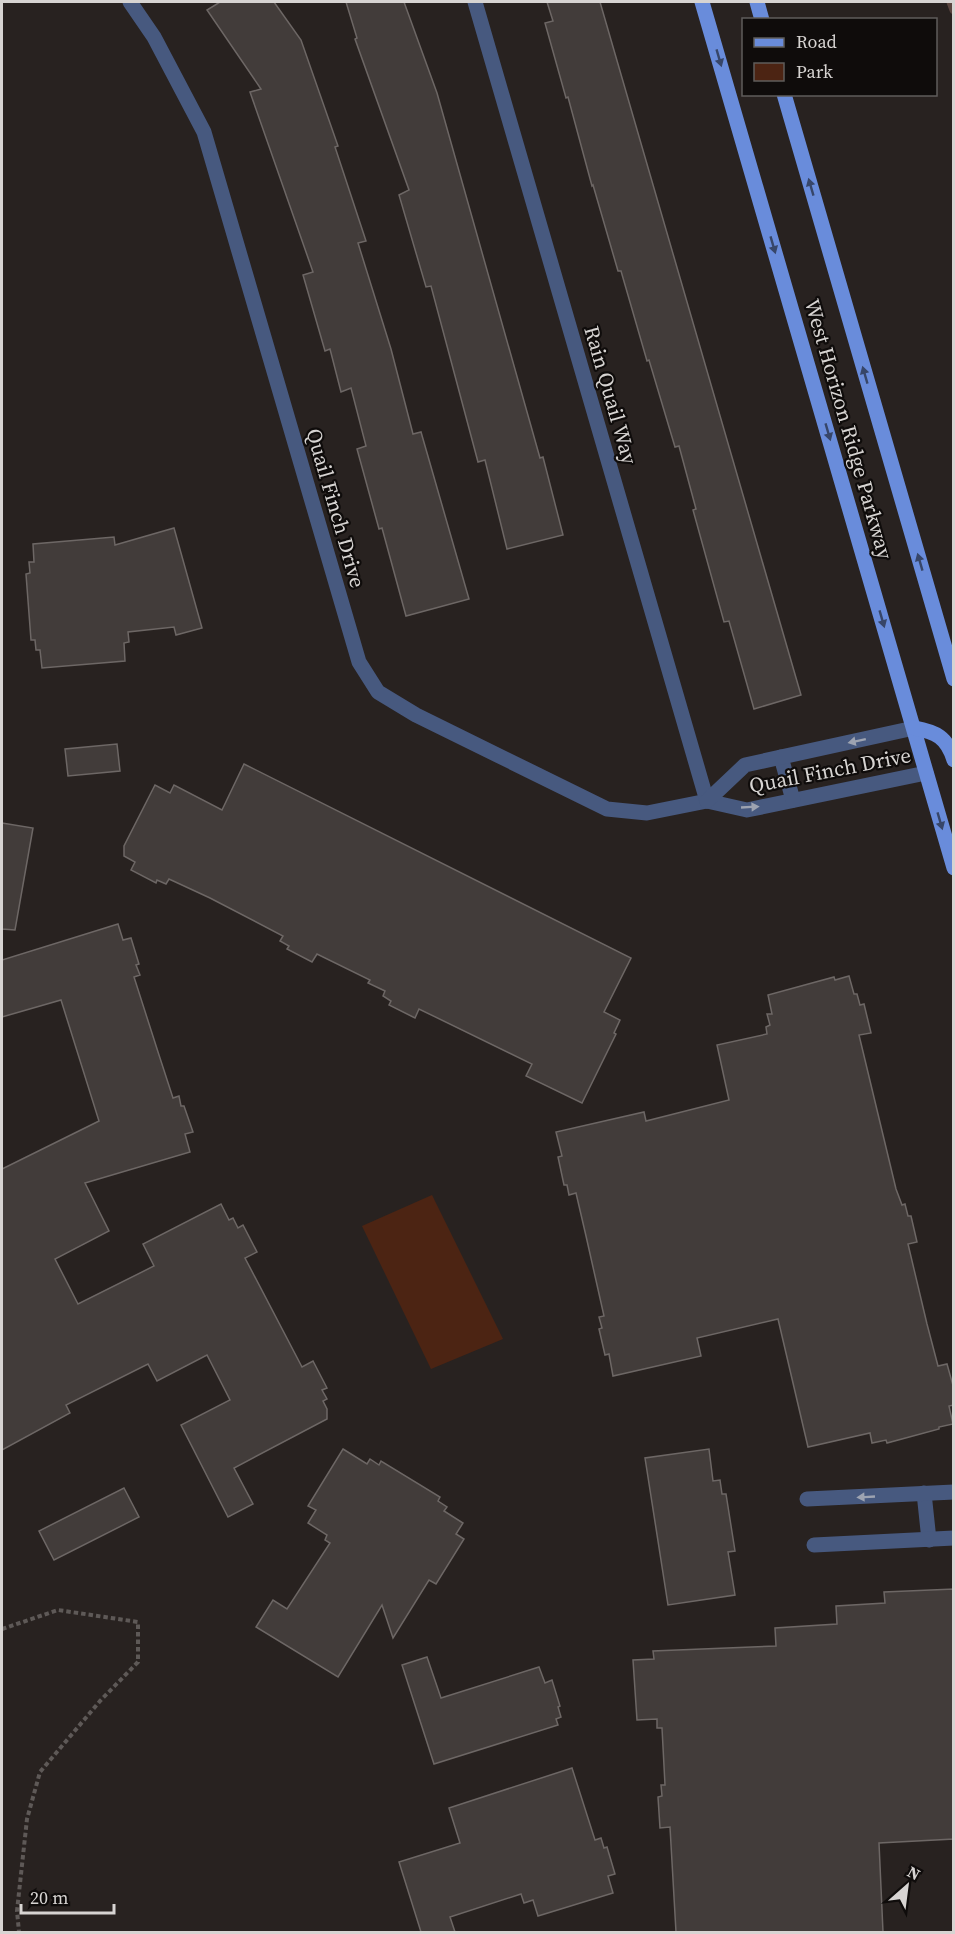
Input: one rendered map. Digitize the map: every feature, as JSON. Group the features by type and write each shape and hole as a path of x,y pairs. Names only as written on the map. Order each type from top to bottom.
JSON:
{"main road":[{"name":"West Horizon Ridge Parkway","path":"702,2 954,868"},
{"path":"757,2 761,18"},
{"name":"West Horizon Ridge Parkway","path":"785,96 954,679"},
{"path":"914,728 932,731 944,740 954,760"}],"street":[{"name":"Quail Finch Drive","path":"130,2 154,37 204,132 359,662 378,692 416,715 607,808 647,813 708,801 747,810 926,773"},
{"name":"Rain Quail Way","path":"475,2 708,801"},
{"name":"Quail Finch Drive","path":"708,801 745,765 914,728"},
{"path":"781,757 794,800"},
{"path":"807,1499 954,1492"},
{"path":"924,1493 929,1540"},
{"path":"814,1545 954,1538"}],"path":[{"path":"2,1629 58,1610 138,1622 138,1662 100,1701 40,1772 27,1819 17,1911 19,1932"}],"green space":[{"path":"432,1195 503,1339 431,1369 362,1226"}],"building":[{"path":"220,2 274,2 301,40 338,146 335,147 366,241 358,243 391,349 413,434 421,432 469,599 406,616 357,449 366,446 351,388 341,392 330,349 325,351 303,275 313,272 250,92 261,89 207,10"},
{"path":"346,2 404,2 437,93 540,458 543,457 563,535 507,549 485,460 478,462 431,286 426,287 399,195 409,190 355,39 357,38"},
{"path":"547,2 600,2 801,695 754,709 729,621 724,622 693,510 696,509 679,446 675,447 649,360 647,361 621,271 618,271 592,186 568,97 566,98 545,23 553,21"},
{"path":"174,528 202,628 176,635 174,627 128,632 129,642 124,643 125,661 42,668 40,650 36,650 35,640 31,640 26,574 30,573 29,562 34,562 33,544 114,537 115,545"},
{"path":"117,744 120,771 68,776 65,749"},
{"path":"244,764 631,958 604,1012 620,1020 614,1033 616,1034 582,1103 526,1076 532,1064 419,1009 415,1018 389,1005 391,1001 383,996 385,991 368,983 370,980 317,954 312,962 287,949 289,946 280,941 283,936 210,898 169,879 166,884 157,880 156,883 131,870 135,862 124,856 124,846 155,785 170,793 174,785 222,810"},
{"path":"2,823 33,828 15,930 2,929"},
{"path":"118,924 123,940 131,938 140,975 134,977 173,1098 179,1096 193,1132 185,1134 190,1152 85,1183 109,1231 55,1259 78,1304 154,1266 143,1244 221,1204 229,1220 233,1218 238,1228 243,1225 257,1252 245,1258 302,1367 313,1361 327,1388 322,1390 327,1399 323,1401 327,1409 327,1419 234,1468 253,1504 228,1517 181,1425 230,1400 207,1355 157,1381 148,1364 66,1405 70,1413 2,1450 2,1169 99,1121 61,1000 2,1017 2,960"},
{"path":"849,976 854,994 857,994 860,1005 864,1004 871,1033 859,1035 896,1189 902,1205 905,1204 908,1216 911,1216 917,1242 908,1244 927,1324 938,1366 947,1364 954,1389 954,1405 949,1406 953,1424 887,1443 886,1440 872,1443 870,1433 808,1447 778,1319 697,1338 701,1356 613,1376 609,1354 605,1355 599,1329 602,1328 599,1317 604,1316 576,1193 569,1195 567,1185 564,1185 558,1157 562,1156 556,1132 644,1112 646,1121 729,1100 717,1045 767,1034 766,1027 770,1025 767,1014 772,1014 768,995 834,977 835,980"},
{"path":"343,1449 367,1464 370,1459 379,1465 381,1461 440,1497 438,1501 447,1507 444,1511 463,1523 456,1534 464,1539 436,1584 429,1580 393,1638 382,1605 338,1677 256,1627 273,1600 287,1609 330,1543 325,1540 327,1535 308,1523 316,1510 308,1506"},
{"path":"709,1449 713,1481 720,1480 722,1494 726,1494 735,1551 728,1552 735,1595 668,1605 645,1458"},
{"path":"124,1488 139,1517 54,1560 39,1531"},
{"path":"954,1589 954,1839 879,1843 883,1932 676,1932 670,1827 660,1828 658,1797 662,1796 661,1785 665,1785 662,1728 657,1728 657,1719 637,1720 633,1660 654,1659 653,1651 776,1646 775,1628 837,1624 836,1606 885,1603 884,1592"},
{"path":"427,1657 441,1698 539,1667 545,1683 552,1680 560,1706 558,1707 561,1717 556,1719 558,1725 434,1764 402,1665"},
{"path":"572,1768 595,1840 601,1838 604,1848 607,1847 615,1874 608,1876 613,1893 538,1916 533,1900 524,1903 521,1894 450,1917 455,1932 421,1932 399,1862 460,1843 449,1808"}],"waterway":[{"path":"951,2 954,10"}]}
